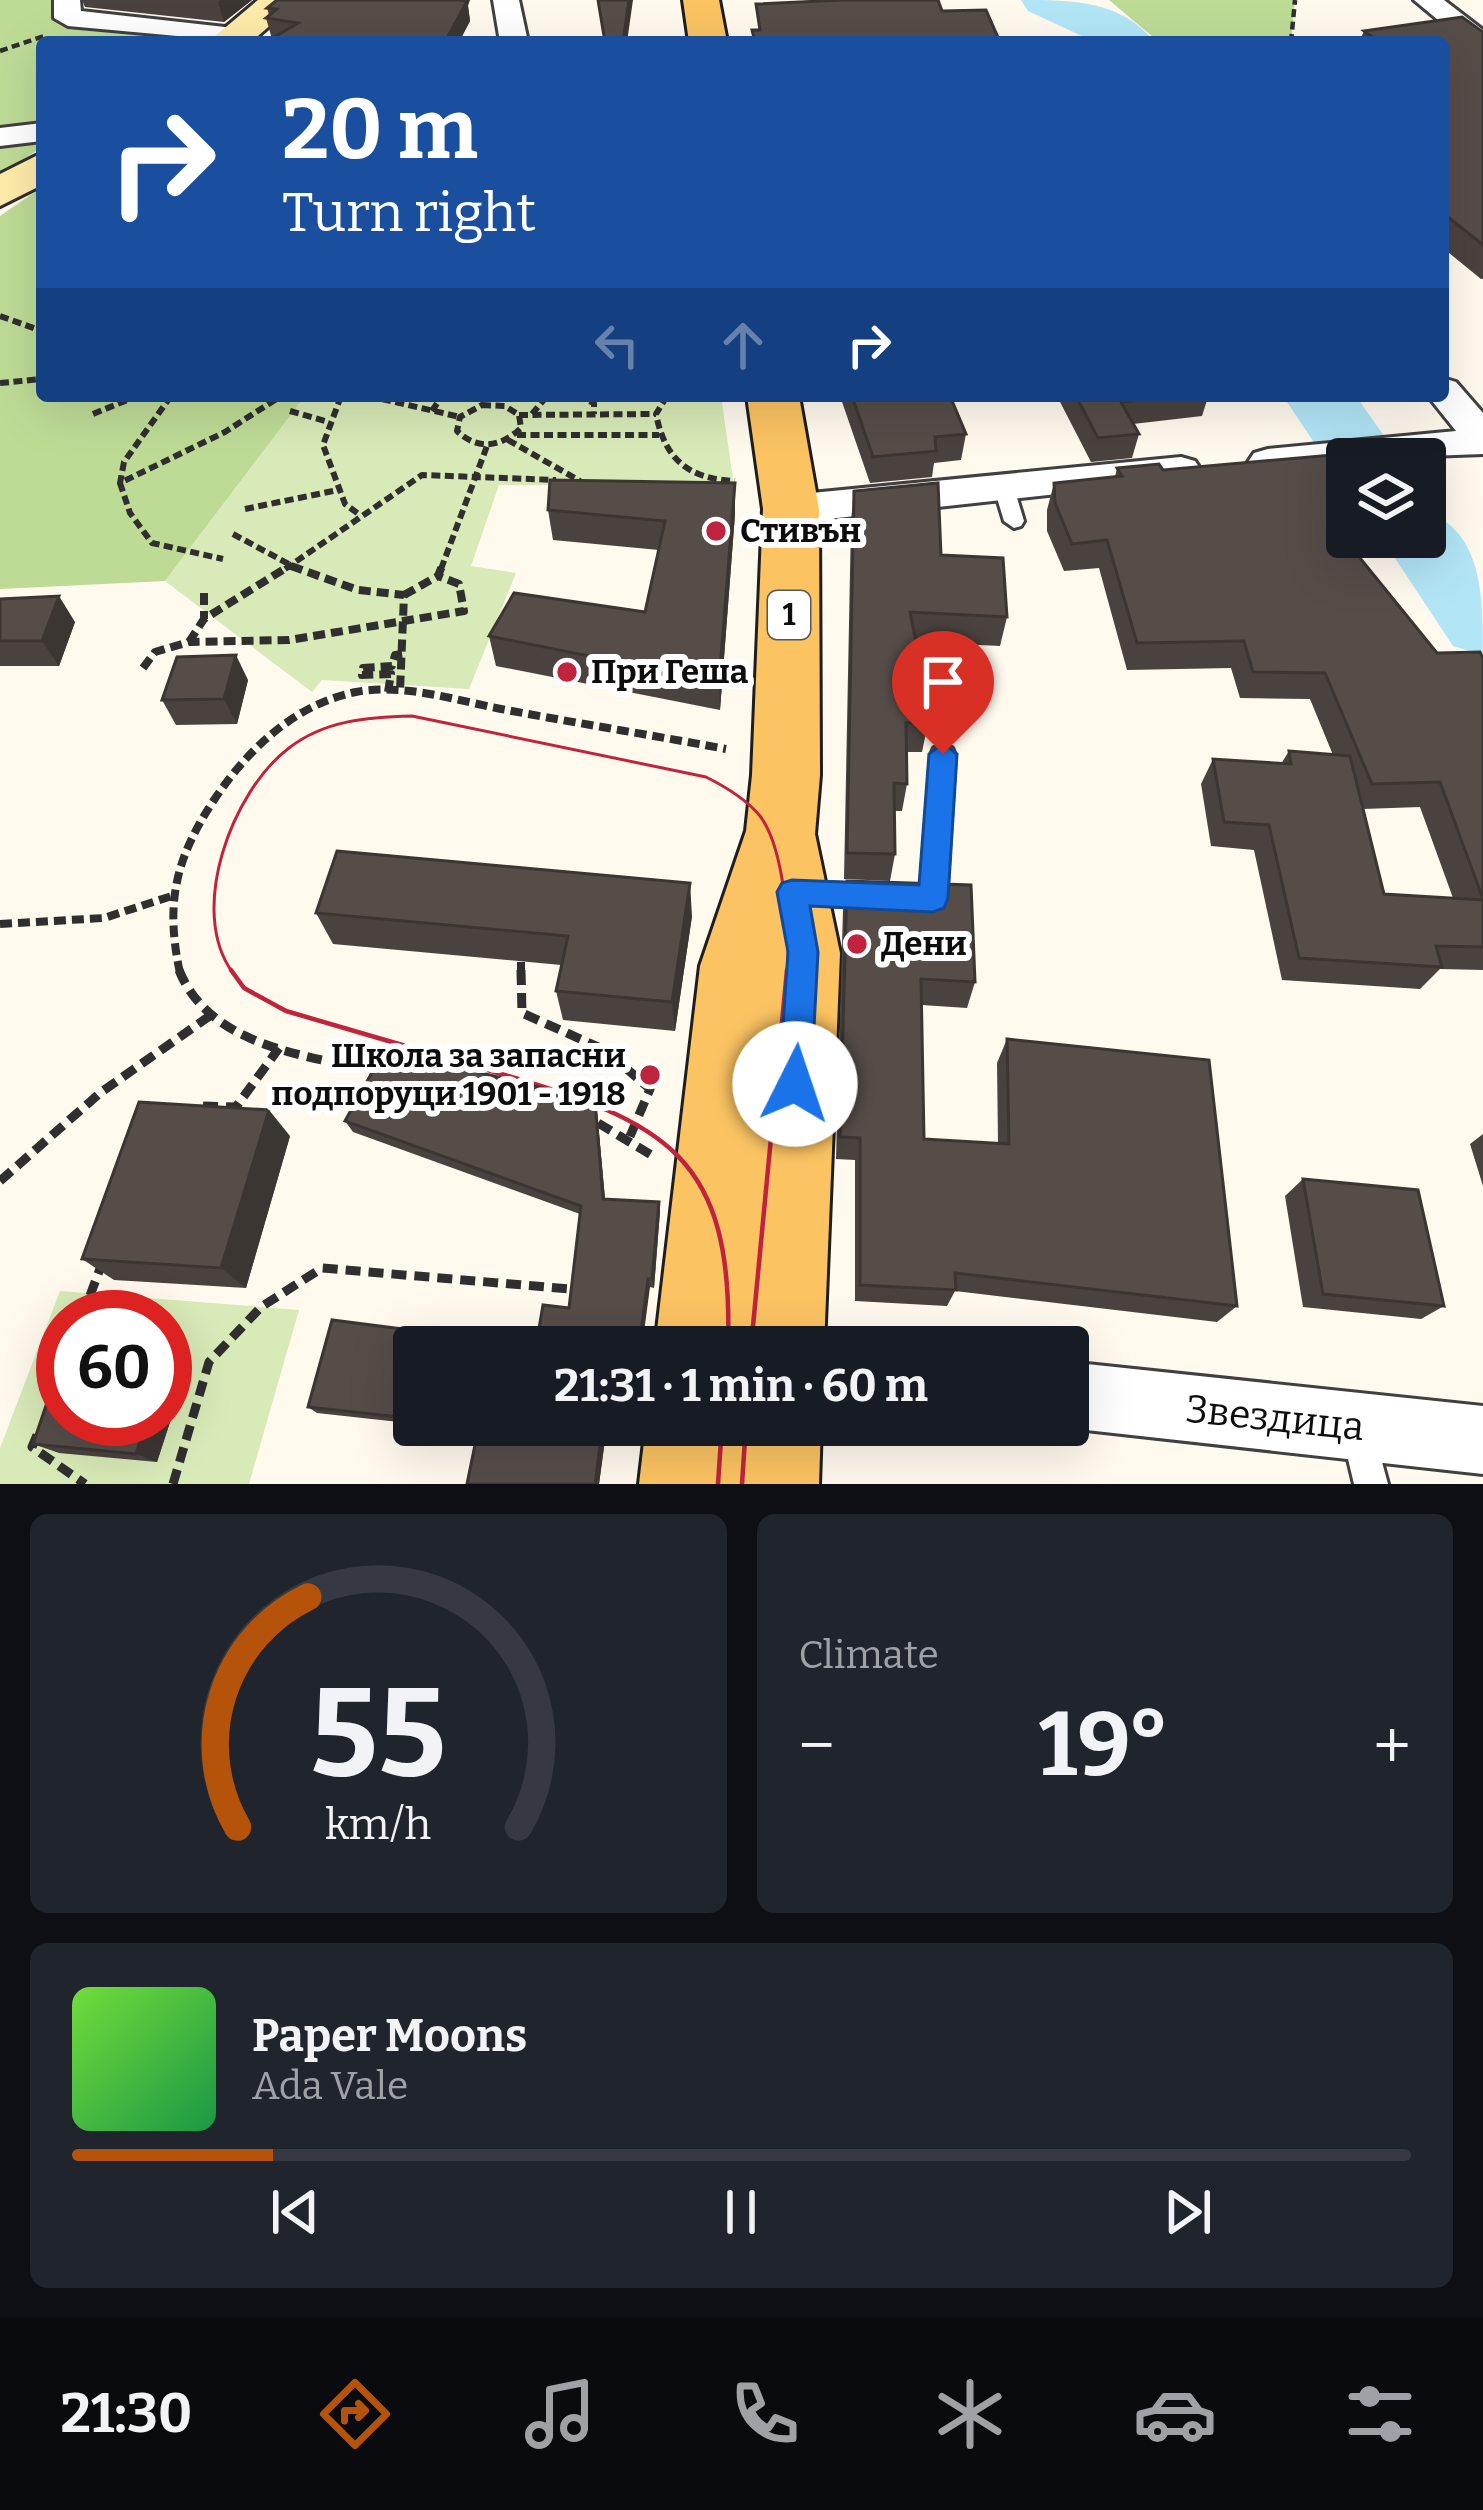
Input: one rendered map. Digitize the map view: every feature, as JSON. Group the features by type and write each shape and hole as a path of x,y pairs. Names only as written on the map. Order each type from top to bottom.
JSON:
{"main road":[{"path":"234,36 281,0"},
{"path":"701,0 707,36"},
{"name":"1","path":"772,402 764,498 787,862 803,952 780,1326"},
{"name":"1","path":"702,1326 737,966 787,862"},
{"path":"687,1484 691,1446"},
{"path":"771,1484 773,1446"}],"street":[{"path":"67,0 68,18 207,36"},
{"path":"506,0 513,36"},
{"path":"1427,0 1483,43"},
{"path":"0,137 32,167"},
{"path":"764,498 1009,505 1220,466 1472,441 1449,401"},
{"name":"Звездица","path":"1089,1399 1364,1455 1483,1440"}],"lane":[{"path":"787,862 933,898 943,754"}],"path":[{"path":"1292,36 1295,0"},
{"path":"0,316 36,329"},
{"path":"0,382 36,379"},
{"path":"95,402 93,414 122,402"},
{"path":"167,402 124,462 120,483 130,514 152,543 223,559"},
{"path":"120,483 225,431 271,402"},
{"path":"338,402 323,445 338,490 360,515"},
{"path":"394,402 460,417"},
{"path":"432,411 438,402"},
{"path":"491,402 460,417 456,424 460,437 487,446 512,437 659,435"},
{"path":"501,402 519,415 656,414"},
{"path":"531,415 543,402"},
{"path":"586,435 592,402"},
{"path":"663,402 656,414 659,435 678,464 705,481 726,481"},
{"path":"290,411 329,422"},
{"path":"512,437 519,415"},
{"path":"512,437 580,481"},
{"path":"233,534 287,567 377,595 404,595 438,576 487,446"},
{"path":"189,642 204,619 422,475 595,483"},
{"path":"700,488 764,498"},
{"path":"245,509 338,490"},
{"path":"143,668 155,652 189,642 289,640 403,625 464,611 459,584 438,576"},
{"path":"204,593 204,619"},
{"path":"400,691 404,595"},
{"path":"388,692 391,674 362,675 364,668 392,666 394,655 405,655"},
{"path":"385,1072 279,1048 212,1015 189,990 176,962 171,929 175,895 184,857 202,815 239,759 267,733 332,698 400,691 726,749"},
{"path":"0,924 104,918 175,895"},
{"path":"521,962 522,1013 605,1050 650,1089 628,1141"},
{"path":"0,1181 100,1093 212,1015"},
{"path":"181,1105 236,1108 279,1048"},
{"path":"598,1123 667,1164"},
{"path":"92,1290 106,1253"},
{"path":"173,1484 208,1362 261,1307 322,1268 602,1292"},
{"path":"36,1437 32,1447 86,1484"}],"green space":[{"path":"0,0 60,0 62,20 208,36 36,36 36,151 0,175"},
{"path":"1109,0 1295,0 1292,36 1152,36"},
{"path":"36,191 36,402 300,402 165,581 0,589 0,216"},
{"path":"300,402 722,402 734,486 499,485 471,566 516,573 469,689 322,680 312,692 165,581"},
{"path":"192,1301 299,1310 249,1484 0,1484 0,1448 36,1354 36,1446 192,1446"}],"building":[{"path":"277,0 467,1 448,36 276,36 298,23 266,18 277,9 267,8"},
{"path":"598,0 629,0 624,36 604,36"},
{"path":"938,0 942,11 986,10 997,36 754,36 752,30 760,30 756,4"},
{"path":"1462,17 1483,32 1483,245 1449,218 1449,36 1371,36 1364,31"},
{"path":"854,402 953,402 966,434 935,437 936,451 873,457"},
{"path":"1079,402 1121,402 1139,434 1098,438"},
{"path":"1326,456 1326,558 1360,558 1437,653 1480,652 1483,899 1440,782 1372,784 1325,673 1253,672 1244,641 1137,643 1107,540 1072,544 1055,503 1054,483 1122,476 1117,468 1159,464 1163,470"},
{"path":"550,480 735,483 719,682 489,636 514,593 645,612 665,521 548,510"},
{"path":"938,483 941,555 1003,558 1007,617 910,612 928,723 906,723 907,784 894,783 895,854 847,853 854,491"},
{"path":"59,596 42,641 0,641 0,599"},
{"path":"236,655 224,699 162,700 177,657"},
{"path":"1289,751 1350,756 1384,894 1483,900 1483,947 1436,946 1442,967 1299,958 1269,825 1224,822 1213,759 1291,764"},
{"path":"337,851 690,883 672,1002 556,991 568,936 316,913"},
{"path":"847,881 971,885 975,982 921,979 924,1139 1009,1144 1007,1039 1209,1060 1237,1306 955,1273 956,1290 860,1285 860,1138 840,1137"},
{"path":"385,1049 595,1101 603,1199 659,1202 652,1279 648,1279 642,1326 539,1326 543,1305 569,1308 581,1206 345,1121"},
{"path":"139,1102 269,1110 221,1268 82,1259"},
{"path":"1303,1179 1418,1190 1444,1306 1323,1294"},
{"path":"332,1320 393,1328 393,1416 308,1407"},
{"path":"54,1446 139,1446 136,1454"},
{"path":"475,1446 600,1446 595,1484 467,1484"}],"waterway":[{"path":"1046,0 1100,21 1120,36"},
{"path":"1323,402 1348,438"},
{"path":"1435,558 1483,624"}],"tram line":[{"path":"233,972 220,947 214,918 215,886 234,822 268,767 317,731 364,719 412,716 706,777 735,794 760,816 775,848 787,914 787,973"},
{"path":"753,1326 787,970"},
{"path":"233,972 244,988 286,1011 556,1091 606,1109 646,1131 678,1156 702,1189 718,1230 727,1282 728,1326"},
{"path":"718,1484 721,1446"},
{"path":"742,1484 745,1446"}],"place":[{"name":"Стивън","path":"716,531"},
{"name":"При Геша","path":"567,672"},
{"name":"Дени","path":"857,944"},
{"name":"Школа за запасни подпоруци 1901 - 1918","path":"650,1075"}],"route":[{"path":"795,1084 803,952 792,892 933,898 943,754"}]}
